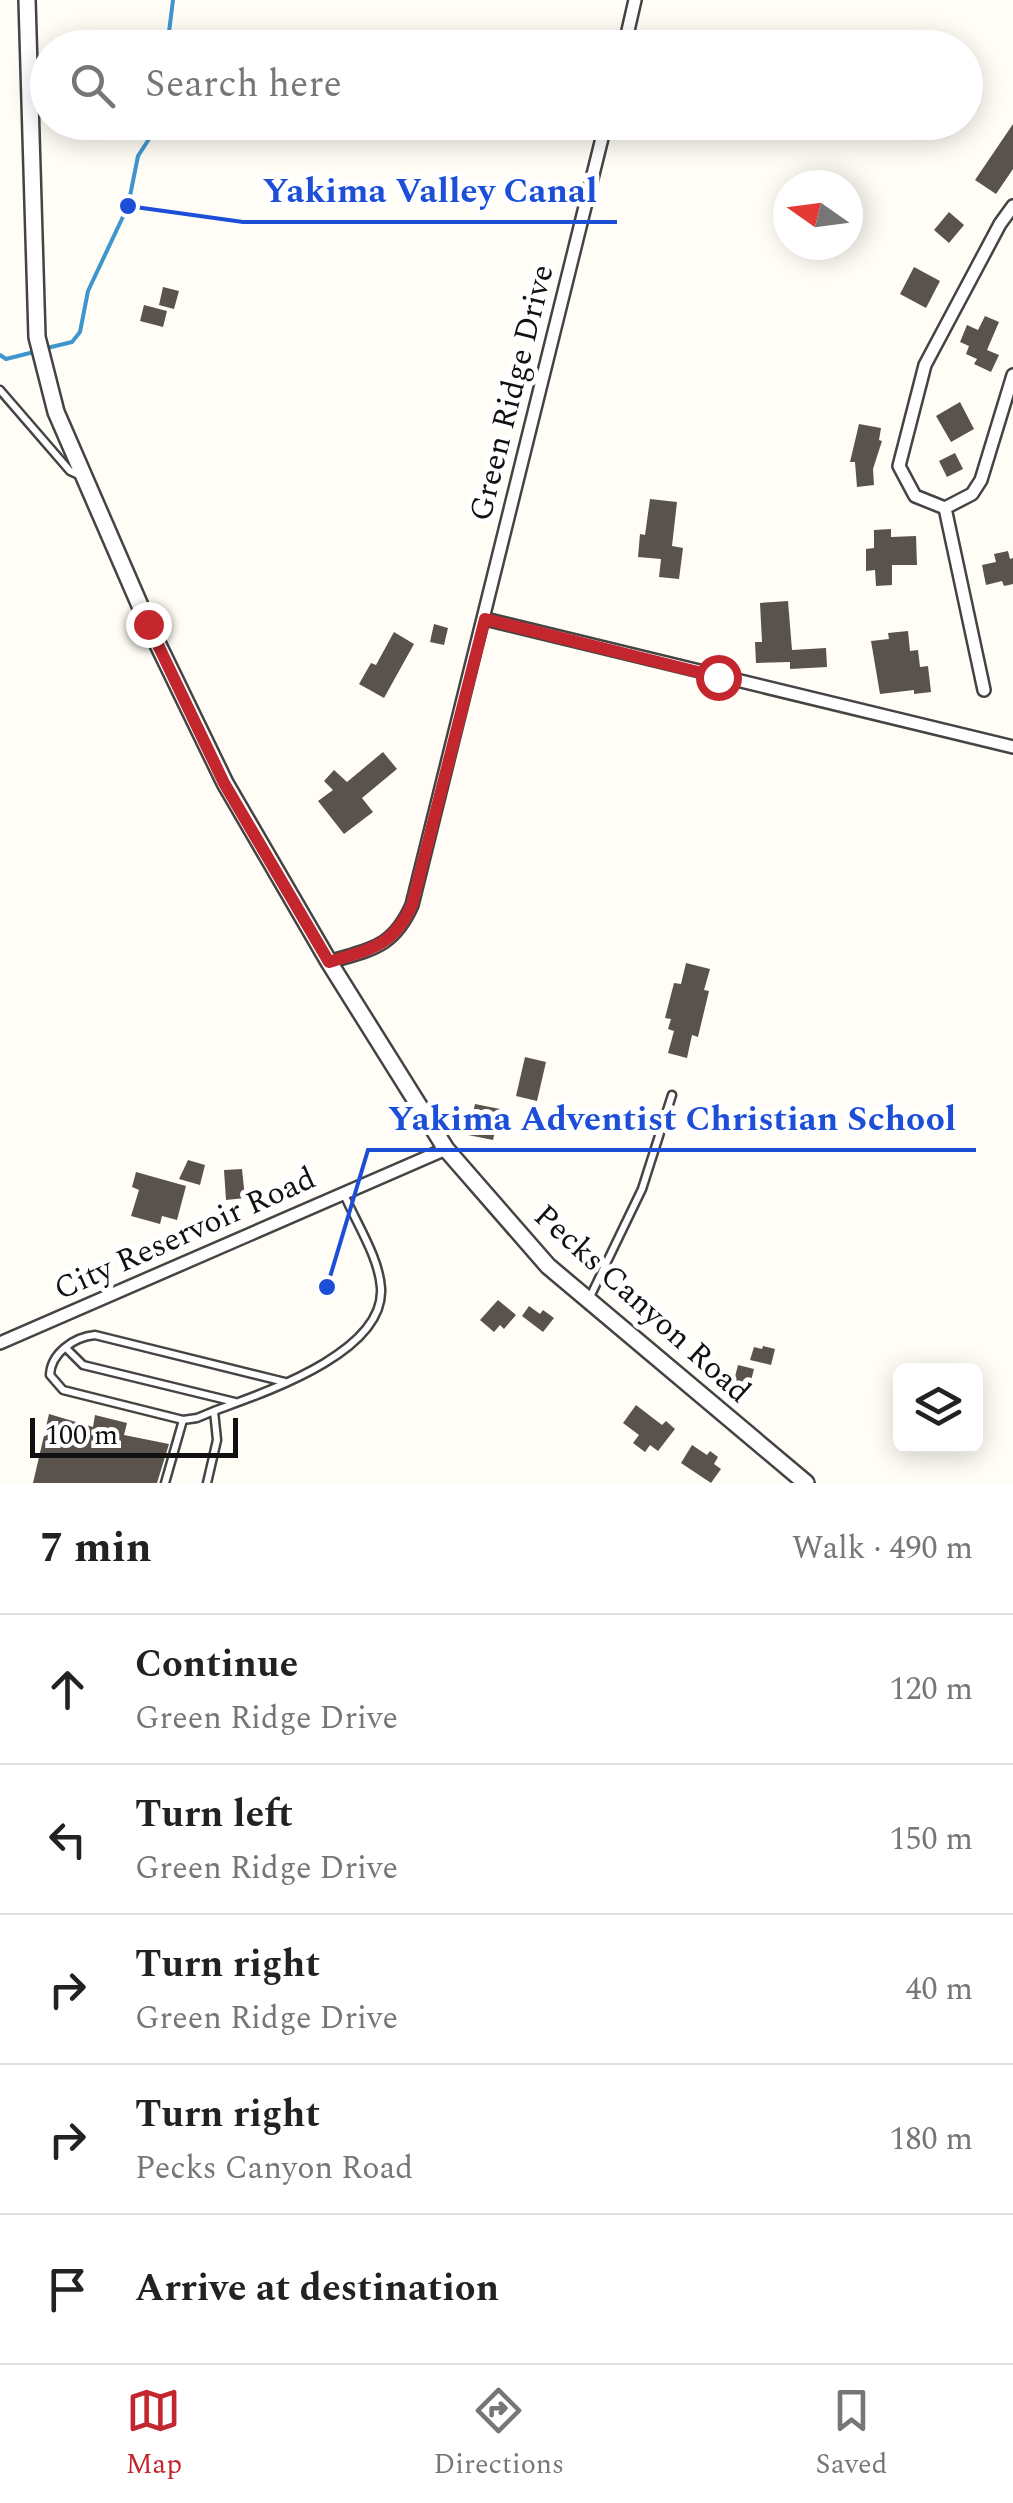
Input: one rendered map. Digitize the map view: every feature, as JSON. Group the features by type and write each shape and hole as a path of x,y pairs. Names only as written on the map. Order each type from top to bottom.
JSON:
{"street":[{"name":"Pecks Canyon Road","path":"27,0 30,101"},
{"path":"628,30 636,0"},
{"name":"Pecks Canyon Road","path":"31,140 37,338 56,412 148,624 224,783 329,962 446,1149 548,1266 806,1483"},
{"name":"Green Ridge Drive","path":"329,962 380,946 403,925 412,905 602,140"},
{"path":"1013,206 925,365 899,466 915,496 944,508 972,494 1010,393 1013,375"},
{"path":"944,508 984,690"},
{"path":"485,619 1013,747"},
{"name":"City Reservoir Road","path":"0,1343 446,1149"}],"lane":[{"path":"0,390 70,472 86,476"},
{"path":"588,1300 642,1189 672,1094"},
{"path":"286,1382 95,1335 86,1335 55,1355 50,1374 64,1390 183,1420 286,1382 351,1346 370,1327 379,1306 378,1274 344,1194"},
{"path":"66,1348 83,1364 236,1402"},
{"path":"207,1483 217,1440 214,1411"},
{"path":"165,1483 183,1420"}],"building":[{"path":"1013,124 1013,169 996,194 975,180"},
{"path":"949,212 964,225 949,243 934,230"},
{"path":"914,267 940,281 926,308 900,294"},
{"path":"163,287 179,291 174,309 159,305"},
{"path":"144,305 167,311 163,327 140,321"},
{"path":"985,316 999,322 987,350 999,355 991,372 974,364 977,359 966,354 969,346 960,342 967,325 978,330"},
{"path":"960,402 974,429 951,442 936,416"},
{"path":"859,424 881,428 882,441 873,469 874,485 857,487 855,462 850,462"},
{"path":"955,453 963,469 947,477 939,461"},
{"path":"650,499 677,502 672,546 683,548 679,579 659,577 661,559 638,557"},
{"path":"891,529 891,537 916,536 917,565 892,565 892,585 876,586 875,570 866,571 866,549 874,548 874,530"},
{"path":"1008,551 1010,559 1013,558 1013,584 1004,586 1002,581 986,585 982,565 996,562 994,554"},
{"path":"788,601 792,650 826,648 827,667 790,669 790,662 756,663 755,642 762,642 760,603"},
{"path":"434,624 448,628 444,645 430,642"},
{"path":"908,631 910,651 918,650 920,667 928,666 931,692 880,694 871,641 889,639 888,633"},
{"path":"394,632 414,644 384,698 359,684 371,663 376,665"},
{"path":"383,752 397,769 362,798 373,812 344,834 318,801 333,790 324,781 334,770 347,782"},
{"path":"686,963 710,969 698,1037 692,1035 687,1058 668,1053 674,1031 668,1029 671,1019 665,1018 674,983 681,984"},
{"path":"525,1057 546,1062 537,1101 516,1096"},
{"path":"475,1104 500,1109 493,1140 468,1135"},
{"path":"188,1160 205,1165 200,1185 179,1179"},
{"path":"242,1169 245,1198 226,1200 224,1170"},
{"path":"136,1172 186,1186 177,1220 162,1216 160,1224 131,1216 139,1190 132,1187"},
{"path":"498,1300 516,1315 504,1329 500,1325 494,1332 480,1320"},
{"path":"529,1306 554,1318 543,1332 522,1316"},
{"path":"754,1347 775,1349 771,1365 750,1360"},
{"path":"738,1365 754,1369 747,1396 731,1392"},
{"path":"636,1405 662,1425 666,1421 675,1429 658,1451 650,1445 645,1452 633,1443 639,1435 623,1423"},
{"path":"49,1414 93,1427 95,1415 127,1423 124,1435 169,1444 157,1483 33,1483"},
{"path":"692,1445 718,1457 714,1464 721,1469 711,1483 681,1463"}],"waterway":[{"path":"169,30 173,0"},
{"path":"47,348 72,342 80,332 88,291 128,206 138,156 148,140"},
{"path":"0,355 6,359 38,351"}],"place":[{"name":"Yakima Valley Canal","path":"128,206"},
{"name":"Yakima Adventist Christian School","path":"327,1287"}],"route":[{"path":"148,624 224,783 329,962 380,946 403,925 412,905 485,619 718,677"}]}
